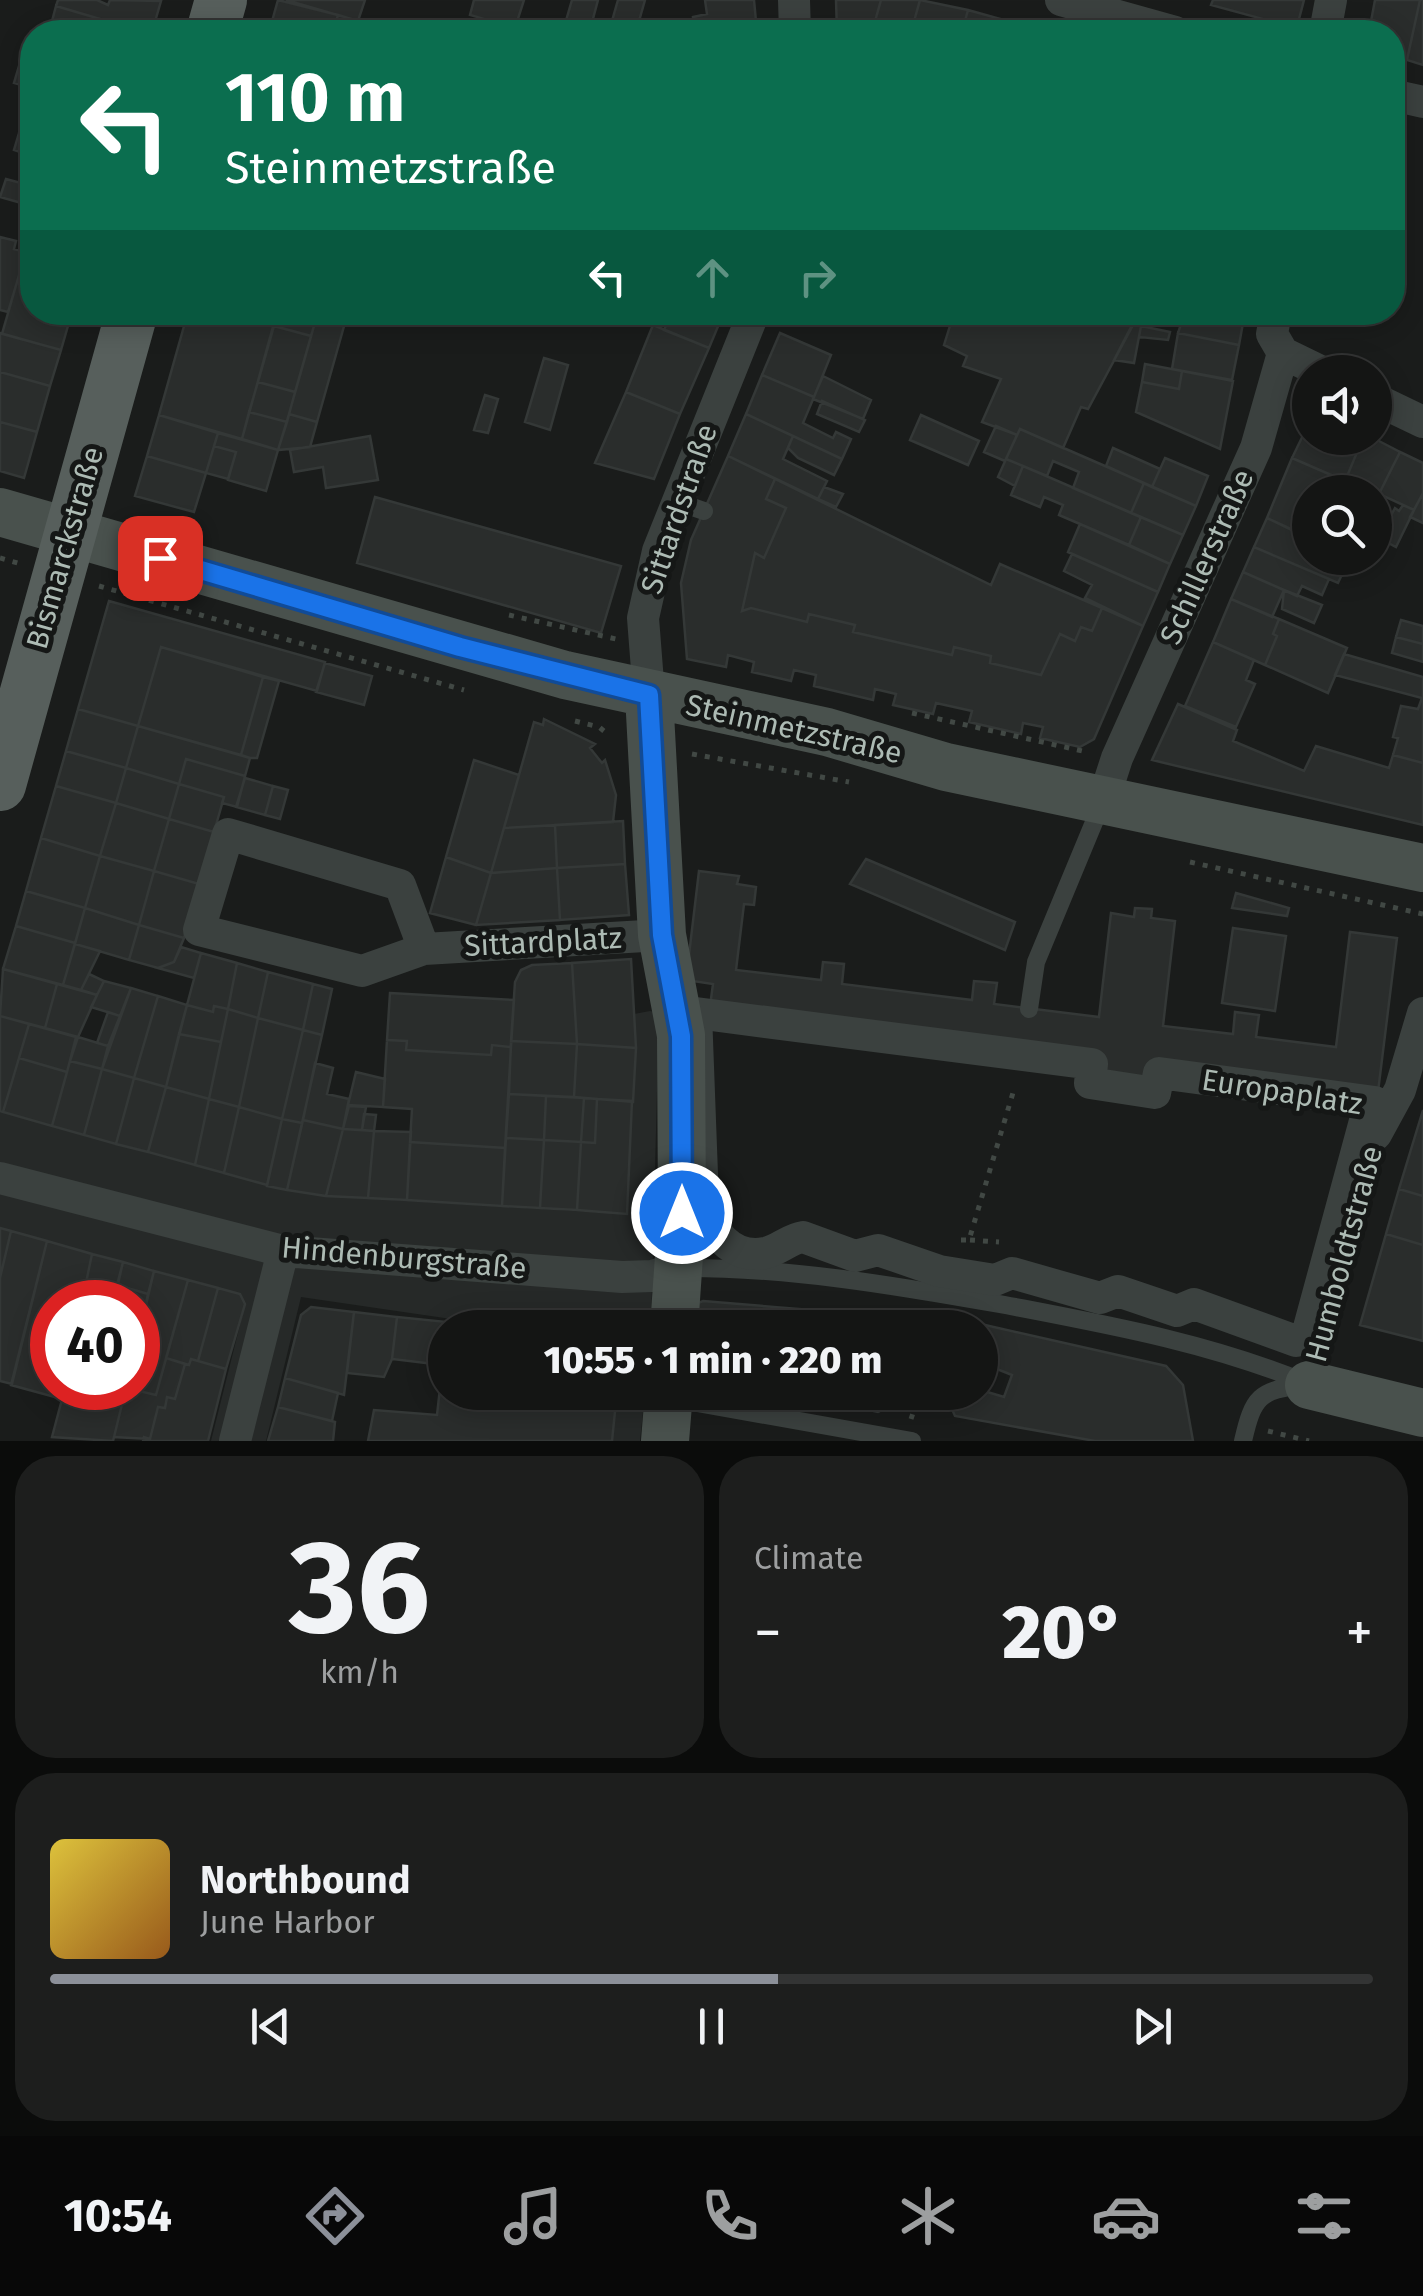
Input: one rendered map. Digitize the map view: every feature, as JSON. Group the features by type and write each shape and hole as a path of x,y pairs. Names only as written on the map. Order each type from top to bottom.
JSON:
{"main road":[{"name":"Bismarckstraße","path":"0,785 128,325"},
{"name":"Steinmetzstraße","path":"0,512 460,647 649,695 827,732 946,767 1110,778 1423,868"},
{"name":"Sittardstraße","path":"649,695 662,935 681,1036 682,1190 699,1268"},
{"path":"682,1310 699,1268"},
{"path":"1310,1384 1423,1412"}],"street":[{"path":"1061,0 1133,20"},
{"name":"Sittardstraße","path":"649,695 643,618 689,506 750,325"},
{"name":"Schillerstraße","path":"1110,778 1256,448 1283,353 1272,334 1274,325"},
{"path":"1283,353 1292,357"},
{"path":"1392,406 1423,422"},
{"name":"Sittardplatz","path":"424,949 400,884 228,834 199,930 362,972 424,949 662,935"},
{"name":"Europaplatz","path":"696,1013 1025,1055 1092,1064 1090,1083 1155,1093 1159,1073 1375,1102 1365,1121 1304,1338 1296,1341 1200,1305 1177,1311 1118,1290 1100,1298 1012,1273 995,1280 940,1271 881,1250 860,1258 803,1238 764,1254 744,1251 725,1243 707,1223 696,1013"},
{"name":"Humboldtstraße","path":"1310,1384 1372,1141 1400,1090 1423,1013"},
{"name":"Hindenburgstraße","path":"0,1178 284,1250 622,1277 699,1268"},
{"path":"235,1441 284,1250"}],"lane":[{"path":"1029,1008 1036,962 1110,778"},
{"path":"699,1268 912,1288 1137,1329 1233,1356 1310,1384"},
{"path":"1243,1441 1252,1406 1260,1396 1275,1388 1310,1384"},
{"path":"667,1410 912,1441"}],"path":[{"path":"505,614 643,646"},
{"path":"897,710 1110,778"},
{"path":"969,1240 1025,1055"},
{"path":"1274,1441 1277,1434 1309,1441"}],"shaded area":[{"path":"659,1013 651,1310 428,1310 428,1316 301,1297 266,1441 211,1441 245,1305 240,1295 0,1228 0,1111 267,1185 326,1196 626,1214 636,1048 634,1014"},
{"path":"615,1410 643,1410 640,1441 612,1441"}],"building":[{"path":"58,0 97,0 108,5 110,0 161,1 155,20 103,20 56,6"},
{"path":"278,0 338,15 337,20 272,20"},
{"path":"286,0 365,0 358,20"},
{"path":"474,0 524,0 518,20 487,20 470,15"},
{"path":"572,0 598,0 593,20 566,20"},
{"path":"618,0 645,0 639,20 612,20"},
{"path":"705,0 754,0 756,20 693,20 707,14"},
{"path":"836,0 881,0 875,20 837,20"},
{"path":"881,0 920,0 914,20 875,20"},
{"path":"920,0 968,10 965,20 914,20"},
{"path":"1213,0 1304,0 1295,20 1266,20 1211,5"},
{"path":"1375,0 1420,0 1407,60 1405,20 1371,20"},
{"path":"1423,0 1423,65 1407,60"},
{"path":"56,6 103,20 52,20"},
{"path":"968,10 1004,20 965,20"},
{"path":"19,66 20,66 20,85 14,83"},
{"path":"19,133 20,133 20,152 14,150"},
{"path":"6,179 20,183 20,203 0,197"},
{"path":"0,237 16,241 14,249 20,250 20,272 8,312 0,310"},
{"path":"20,272 20,325 68,325 61,350 2,334"},
{"path":"184,325 273,325 242,439 159,415"},
{"path":"274,325 314,325 311,336"},
{"path":"314,325 344,325 317,422 289,414"},
{"path":"653,325 709,348 680,414 626,392"},
{"path":"666,325 719,325 709,348 664,330"},
{"path":"950,325 1133,325 1088,409 1081,407 1063,448 1020,429 1017,435 982,422 1001,379 963,366 967,356 944,345"},
{"path":"1132,325 1141,326 1134,363 1114,360"},
{"path":"1181,325 1243,325 1239,345 1178,333"},
{"path":"274,326 311,336 295,392 258,382"},
{"path":"1141,326 1170,332 1168,340 1139,337"},
{"path":"0,333 61,350 50,386 0,372"},
{"path":"780,333 831,355 814,397 762,375"},
{"path":"1178,333 1239,345 1232,380 1172,369"},
{"path":"544,358 568,365 550,430 525,422"},
{"path":"1145,364 1182,371 1179,389 1142,382"},
{"path":"1182,371 1233,381 1220,449 1136,412 1142,382 1179,389"},
{"path":"0,372 50,386 37,432 0,422"},
{"path":"762,375 814,397 803,423 833,438 836,432 851,439 842,459 746,414"},
{"path":"823,376 871,400 863,419 813,399"},
{"path":"258,382 295,392 287,422 249,412"},
{"path":"626,392 680,414 654,479 595,463"},
{"path":"485,395 498,399 488,433 474,430"},
{"path":"822,401 865,420 859,432 817,414"},
{"path":"249,412 287,422 278,450 242,439"},
{"path":"289,414 317,422 310,447 278,450"},
{"path":"746,414 793,436 783,459 827,481 818,499 728,456"},
{"path":"159,415 218,433 206,473 147,456"},
{"path":"921,415 979,441 968,465 910,440"},
{"path":"0,422 37,432 24,478 0,471"},
{"path":"996,426 1017,435 1005,461 984,452"},
{"path":"1020,429 1144,483 1131,513 1073,488 1079,472 1053,461 1047,476 1006,459"},
{"path":"218,433 278,450 266,491 228,480 236,452 214,446"},
{"path":"370,436 378,480 326,488 323,467 294,472 290,450"},
{"path":"793,436 842,459 834,475 798,458 788,448"},
{"path":"214,446 236,452 228,479 206,473"},
{"path":"1113,448 1160,469 1152,487 1106,466"},
{"path":"1392,448 1400,452 1388,475 1348,475 1356,455 1392,455"},
{"path":"1400,452 1423,463 1423,493 1414,510 1392,500 1392,475 1388,475"},
{"path":"1356,455 1348,475 1331,475 1292,458"},
{"path":"147,456 206,473 194,512 135,496"},
{"path":"728,456 775,479 766,499 786,508 764,558 755,553 742,611 751,608 807,622 809,614 855,625 853,632 952,655 954,647 991,656 990,663 1041,675 1060,634 1075,641 1081,627 1092,631 1102,608 1143,626 1094,739 1080,747 1040,738 1043,727 1023,723 1021,734 969,722 972,711 936,703 933,714 893,705 896,694 875,689 873,700 814,686 816,675 794,670 791,681 752,672 754,662 728,655 726,667 687,659 681,583 691,540"},
{"path":"1165,458 1208,476 1196,506 1152,487"},
{"path":"1292,458 1331,475 1292,475 1292,530 1267,518"},
{"path":"1006,459 1023,466 1015,486 998,477"},
{"path":"1023,466 1141,517 1129,545 1059,515 1063,505 1044,497 1040,507 1011,495"},
{"path":"775,479 991,585 1000,564 1102,608 1092,631 1081,627 1075,641 1060,634 1041,675 990,663 991,656 954,647 952,655 853,632 855,625 809,614 807,622 751,608 742,611 755,553 764,558 786,508 766,499"},
{"path":"1144,483 1196,506 1183,535 1131,513"},
{"path":"824,487 843,494 836,507 818,499"},
{"path":"1423,493 1423,523 1410,517"},
{"path":"375,497 621,566 601,633 357,563"},
{"path":"1403,505 1414,510 1396,547 1392,545 1392,514 1395,508 1399,511"},
{"path":"1141,517 1183,535 1170,564 1129,545"},
{"path":"1267,518 1292,529 1292,563 1254,547"},
{"path":"1080,524 1170,564 1158,592 1068,552"},
{"path":"1254,547 1292,563 1292,575 1329,579 1322,595 1302,586 1297,596 1243,572"},
{"path":"1072,554 1158,592 1143,626 1085,598 1092,585 1064,571"},
{"path":"1243,572 1284,590 1272,617 1231,599"},
{"path":"1319,575 1342,575 1338,583"},
{"path":"1284,590 1322,605 1314,623 1282,609"},
{"path":"1231,599 1279,619 1273,634 1277,636 1265,665 1213,642"},
{"path":"109,601 325,662 317,691 161,647 138,726 78,709"},
{"path":"1279,619 1347,648 1328,693 1265,665 1277,636 1273,634"},
{"path":"1401,620 1423,626 1423,644 1396,637"},
{"path":"1396,637 1423,644 1423,662 1392,653"},
{"path":"1213,642 1254,660 1246,680 1255,684 1236,727 1185,706"},
{"path":"161,647 263,677 241,755 138,726"},
{"path":"1344,654 1423,677 1423,763 1393,755 1401,706 1418,709 1422,698 1335,675"},
{"path":"325,663 372,676 364,705 316,692"},
{"path":"263,677 279,681 257,758 250,758 241,755"},
{"path":"1178,704 1237,730 1233,741 1304,771 1316,746 1389,768 1393,755 1423,763 1423,825 1152,760"},
{"path":"78,709 138,726 126,768 66,751"},
{"path":"544,719 595,744 590,748 602,763 605,760 616,795 613,822 504,828 534,722 543,725"},
{"path":"138,726 250,758 245,776 186,759 179,784 126,768"},
{"path":"66,751 126,768 116,803 56,786"},
{"path":"186,759 245,776 237,807 222,803 224,797 179,784"},
{"path":"474,760 519,775 491,873 446,857"},
{"path":"126,768 179,784 169,819 116,803"},
{"path":"245,778 273,786 265,815 236,807"},
{"path":"179,784 224,797 214,832 169,819"},
{"path":"56,786 116,803 100,856 41,838"},
{"path":"273,786 288,790 280,819 265,815"},
{"path":"116,803 169,819 154,871 100,856"},
{"path":"169,819 214,832 199,884 154,871"},
{"path":"623,821 625,864 557,868 555,825"},
{"path":"555,825 557,868 491,873 504,828"},
{"path":"41,838 100,856 85,908 26,891"},
{"path":"100,856 154,871 139,925 85,908"},
{"path":"446,857 491,873 476,925 430,913"},
{"path":"866,859 1015,922 1005,950 850,884"},
{"path":"625,864 629,915 560,920 557,868"},
{"path":"557,868 560,920 476,925 491,873"},
{"path":"154,871 199,884 184,938 139,925"},
{"path":"699,871 739,876 737,884 756,887 754,905 744,904 736,970 821,980 823,962 844,964 842,984 972,1000 974,981 997,983 994,1004 1099,1017 1111,913 1134,917 1135,908 1152,909 1151,918 1175,921 1163,1026 1233,1034 1235,1012 1259,1015 1256,1037 1336,1047 1350,932 1397,938 1377,1100 1092,1082 1094,1061 709,1014 713,984 686,980"},
{"path":"26,891 85,908 75,943 16,926"},
{"path":"1236,893 1289,908 1287,916 1232,908"},
{"path":"85,908 139,925 129,960 75,944"},
{"path":"139,925 184,938 174,962 158,968 129,960"},
{"path":"16,926 75,943 63,985 3,969"},
{"path":"1233,928 1286,936 1275,1011 1222,1003"},
{"path":"75,944 100,951 81,990 63,985"},
{"path":"181,947 201,953 194,978 158,968 174,962"},
{"path":"201,953 237,963 228,1009 214,1006 213,1012 187,1005"},
{"path":"631,959 636,1048 577,1044 572,963"},
{"path":"237,963 268,972 258,1018 228,1009"},
{"path":"572,963 577,1044 511,1041 515,982 521,970 532,965"},
{"path":"3,969 57,984 45,1028 0,1016"},
{"path":"268,972 313,984 303,1030 258,1018"},
{"path":"89,974 104,981 97,995 81,990"},
{"path":"104,981 131,988 120,1016 91,1007"},
{"path":"57,984 97,995 78,1037 45,1028"},
{"path":"313,984 332,989 322,1035 303,1030"},
{"path":"131,988 158,996 134,1078 102,1069"},
{"path":"390,993 514,1000 511,1047 492,1045 491,1055 406,1050 407,1041 387,1040"},
{"path":"158,996 187,1005 166,1087 134,1078"},
{"path":"187,1005 213,1012 214,1006 228,1009 221,1042 179,1034"},
{"path":"228,1009 258,1018 239,1107 209,1099"},
{"path":"108,1012 120,1016 108,1046 97,1043"},
{"path":"0,1016 29,1024 3,1112 0,1111"},
{"path":"258,1018 303,1030 282,1119 239,1107"},
{"path":"29,1024 76,1037 67,1072 19,1058"},
{"path":"303,1030 322,1035 302,1123 282,1119"},
{"path":"179,1034 221,1042 209,1099 166,1087"},
{"path":"78,1037 108,1046 102,1069 70,1061"},
{"path":"387,1040 407,1041 406,1050 491,1055 492,1045 511,1047 505,1148 410,1142 412,1109 383,1107"},
{"path":"511,1041 577,1044 574,1097 509,1094"},
{"path":"577,1044 636,1048 633,1102 574,1097"},
{"path":"19,1058 67,1072 52,1126 3,1112"},
{"path":"70,1061 102,1069 84,1135 52,1126"},
{"path":"315,1063 333,1068 327,1094 349,1099 343,1129 303,1120"},
{"path":"102,1069 134,1078 116,1144 84,1135"},
{"path":"356,1072 385,1079 383,1107 348,1105"},
{"path":"134,1078 166,1087 148,1152 116,1144"},
{"path":"166,1087 209,1099 195,1165 148,1152"},
{"path":"509,1094 546,1096 544,1140 506,1138"},
{"path":"546,1096 584,1098 581,1142 544,1140"},
{"path":"584,1098 597,1099 595,1143 581,1142"},
{"path":"209,1099 239,1107 224,1173 195,1165"},
{"path":"597,1099 632,1101 627,1214 577,1210 581,1142 595,1143"},
{"path":"349,1106 366,1107 362,1130 343,1129"},
{"path":"239,1107 282,1119 267,1185 224,1173"},
{"path":"1423,1110 1423,1196 1399,1189"},
{"path":"364,1114 376,1115 374,1131 362,1130"},
{"path":"282,1119 302,1123 287,1190 267,1186"},
{"path":"303,1120 343,1129 326,1196 287,1190"},
{"path":"343,1129 374,1131 368,1198 326,1196"},
{"path":"374,1131 411,1132 407,1200 368,1198"},
{"path":"506,1138 544,1140 540,1208 502,1206"},
{"path":"544,1140 581,1142 577,1210 540,1208"},
{"path":"410,1142 505,1148 502,1206 407,1200"},
{"path":"1399,1189 1423,1196 1423,1245 1386,1234"},
{"path":"0,1228 11,1231 0,1278"},
{"path":"11,1231 47,1241 37,1280 30,1280 30,1310 12,1384 0,1381 0,1278"},
{"path":"1386,1234 1423,1245 1423,1341 1360,1325"},
{"path":"47,1241 92,1254 87,1280 37,1280"},
{"path":"92,1254 123,1262 119,1280 87,1280"},
{"path":"123,1262 154,1271 152,1280 118,1280"},
{"path":"154,1271 188,1280 160,1381 160,1280 152,1280"},
{"path":"188,1280 218,1288 198,1361 191,1359 189,1365 166,1358"},
{"path":"218,1288 240,1294 245,1304 226,1369 198,1361"},
{"path":"703,1301 812,1310 697,1310 698,1303"},
{"path":"311,1307 354,1312 344,1395 285,1378 301,1315"},
{"path":"30,1309 30,1390 11,1385"},
{"path":"354,1312 397,1317 392,1359 384,1377 347,1373"},
{"path":"397,1317 428,1320 428,1363 392,1359"},
{"path":"998,1328 1166,1366 1183,1385 1193,1441 1095,1441 955,1416 952,1410 998,1410 998,1395 1004,1397 1012,1375 998,1369"},
{"path":"166,1358 185,1364 175,1399 167,1397 165,1408 160,1407 160,1380"},
{"path":"191,1359 226,1369 208,1441 143,1441 144,1437 150,1439 157,1410 165,1408 167,1397 175,1399 185,1364 189,1365"},
{"path":"285,1378 338,1393 332,1421 278,1407"},
{"path":"278,1407 335,1422 333,1441 268,1441"},
{"path":"59,1410 121,1410 113,1441 52,1437"},
{"path":"121,1410 157,1410 150,1439 114,1437"},
{"path":"374,1410 437,1415 438,1410 615,1410 612,1441 368,1441"}],"route":[{"path":"160,558 460,647 649,695 662,935 681,1036 682,1213"}]}
